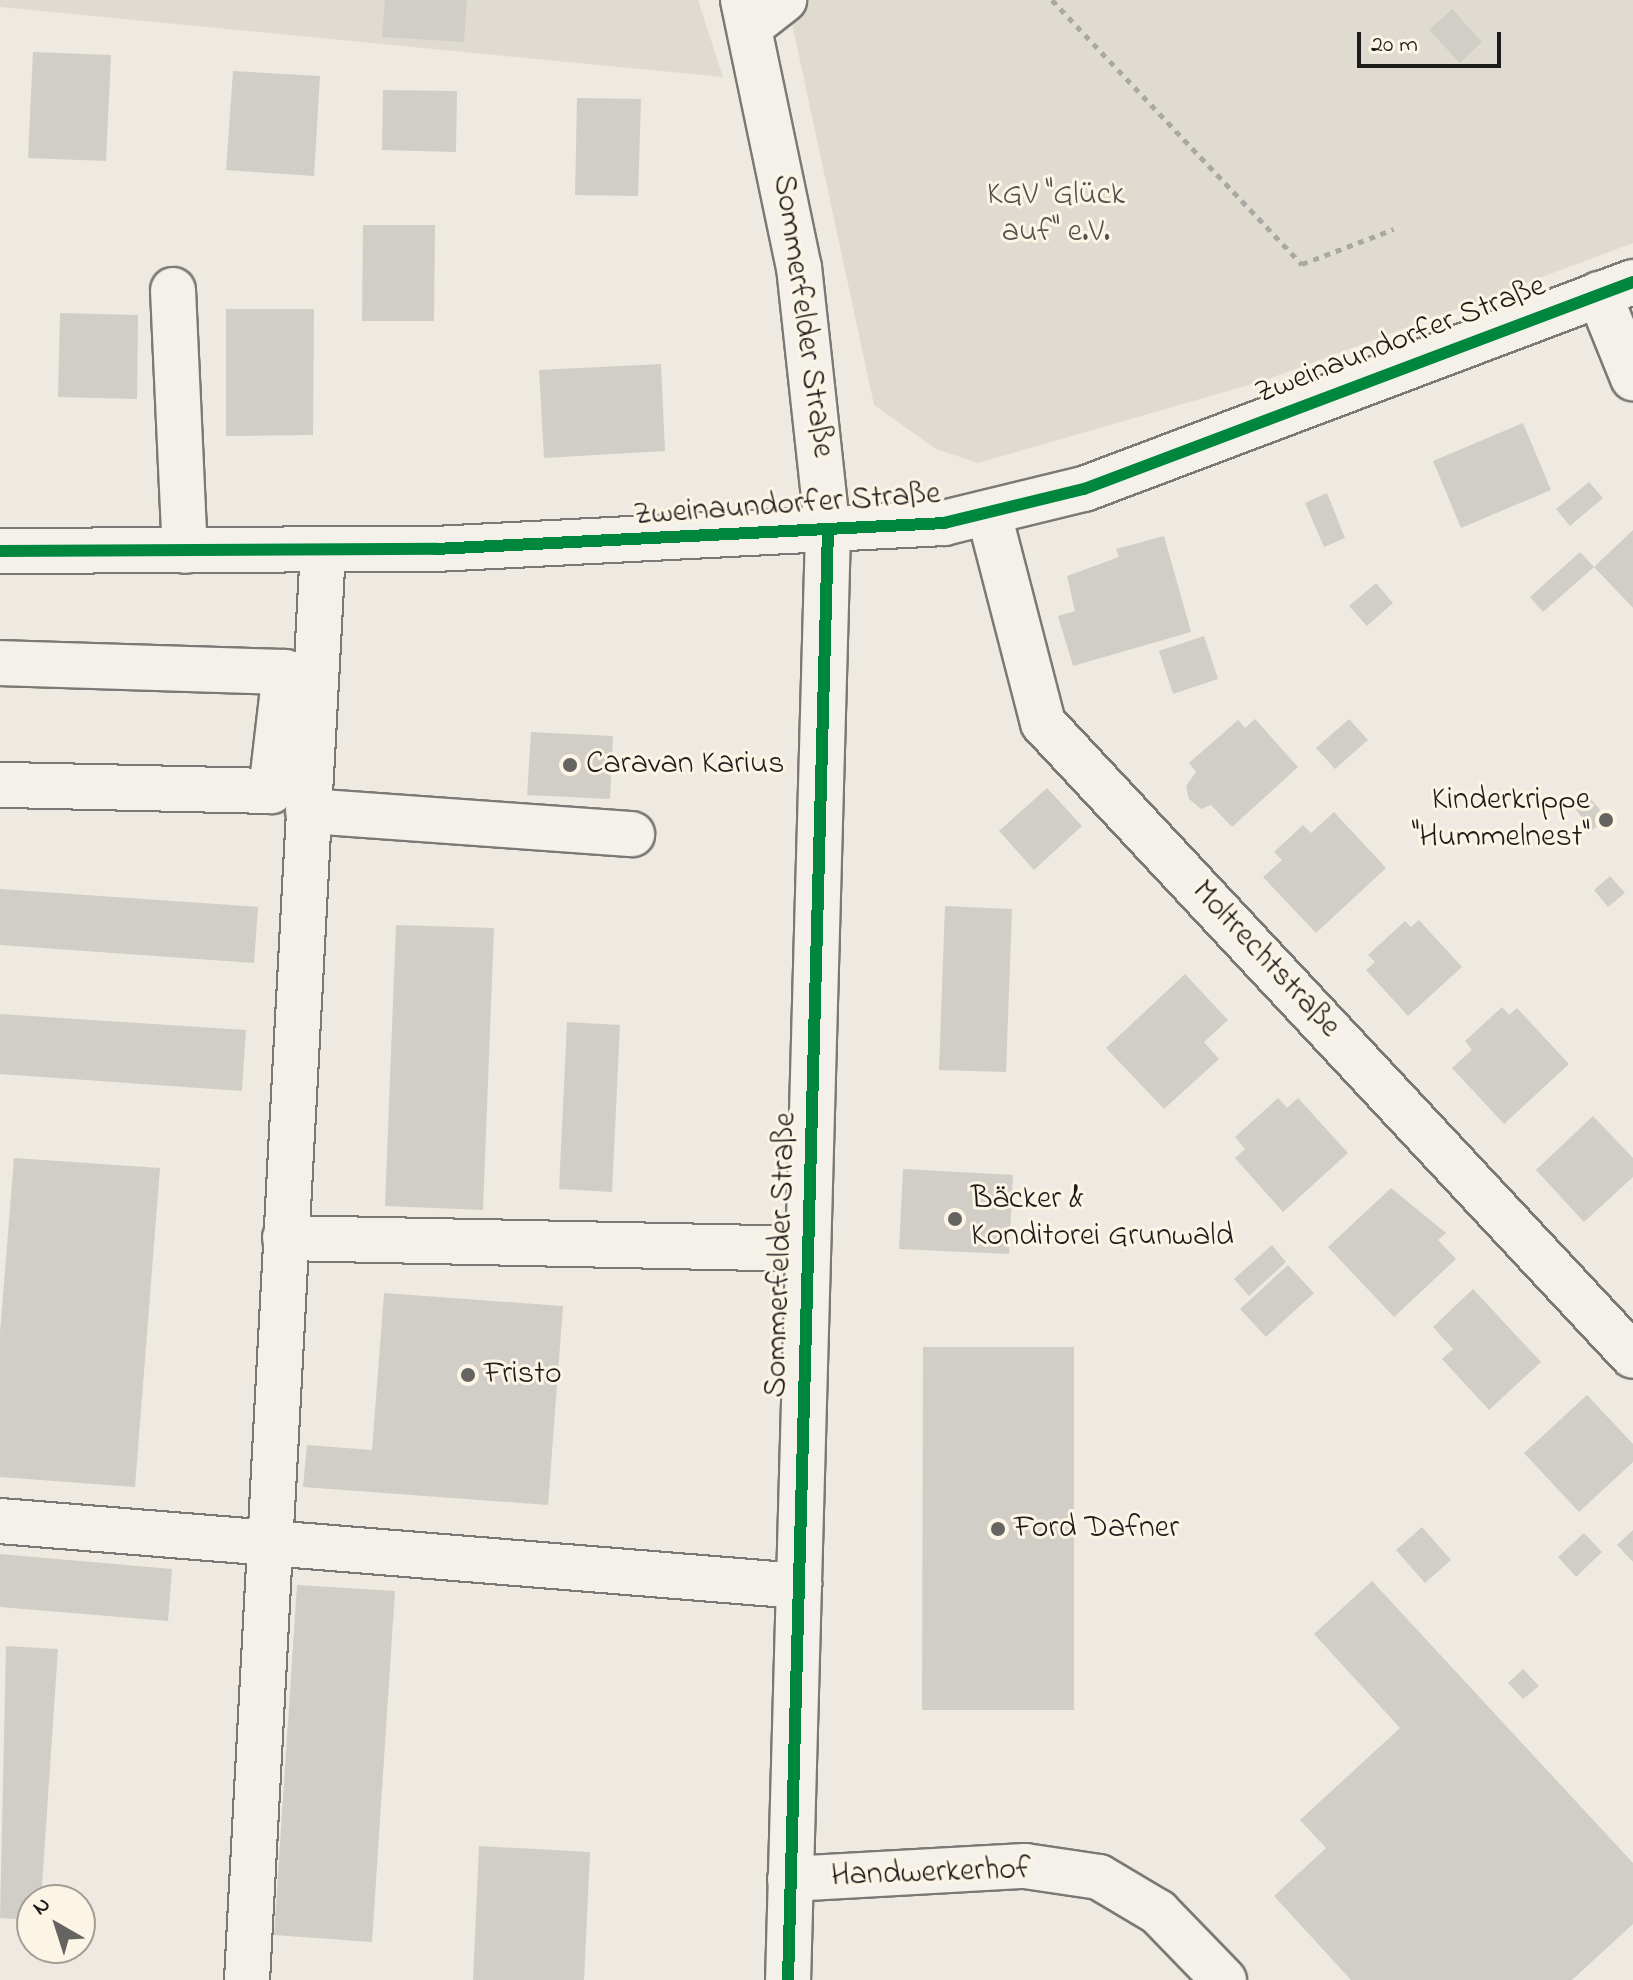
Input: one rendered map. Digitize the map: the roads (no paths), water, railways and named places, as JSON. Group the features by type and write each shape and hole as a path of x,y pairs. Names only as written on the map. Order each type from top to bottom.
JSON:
{"street":[{"name":"Sommerfelder Straße","path":"760,8 799,267 828,532 788,1980"},
{"name":"Zweinaundorfer Straße","path":"0,551 323,550 828,532 989,514 1084,489 1616,288"},
{"path":"1616,288 1633,378"},
{"path":"173,290 185,551"},
{"name":"Moltrechtstraße","path":"989,514 1043,723 1633,1356"},
{"path":"247,1980 323,550"},
{"path":"0,663 285,672 271,791 0,785"},
{"path":"308,811 632,834"},
{"path":"285,1238 808,1249"},
{"path":"0,1521 268,1547 799,1586"},
{"name":"Handwerkerhof","path":"790,1879 1025,1866 1099,1877 1158,1912 1224,1980"}],"place":[{"name":"Caravan Karius","path":"570,765"},
{"name":"Kinderkrippe \"Hummelnest\"","path":"1606,820"},
{"name":"Bäcker & Konditorei Grunwald","path":"955,1219"},
{"name":"Fristo","path":"468,1375"},
{"name":"Ford Dafner","path":"998,1529"}],"park label":[{"name":"KGV \"Glück auf\" e.V.","path":"1056,216"}]}
